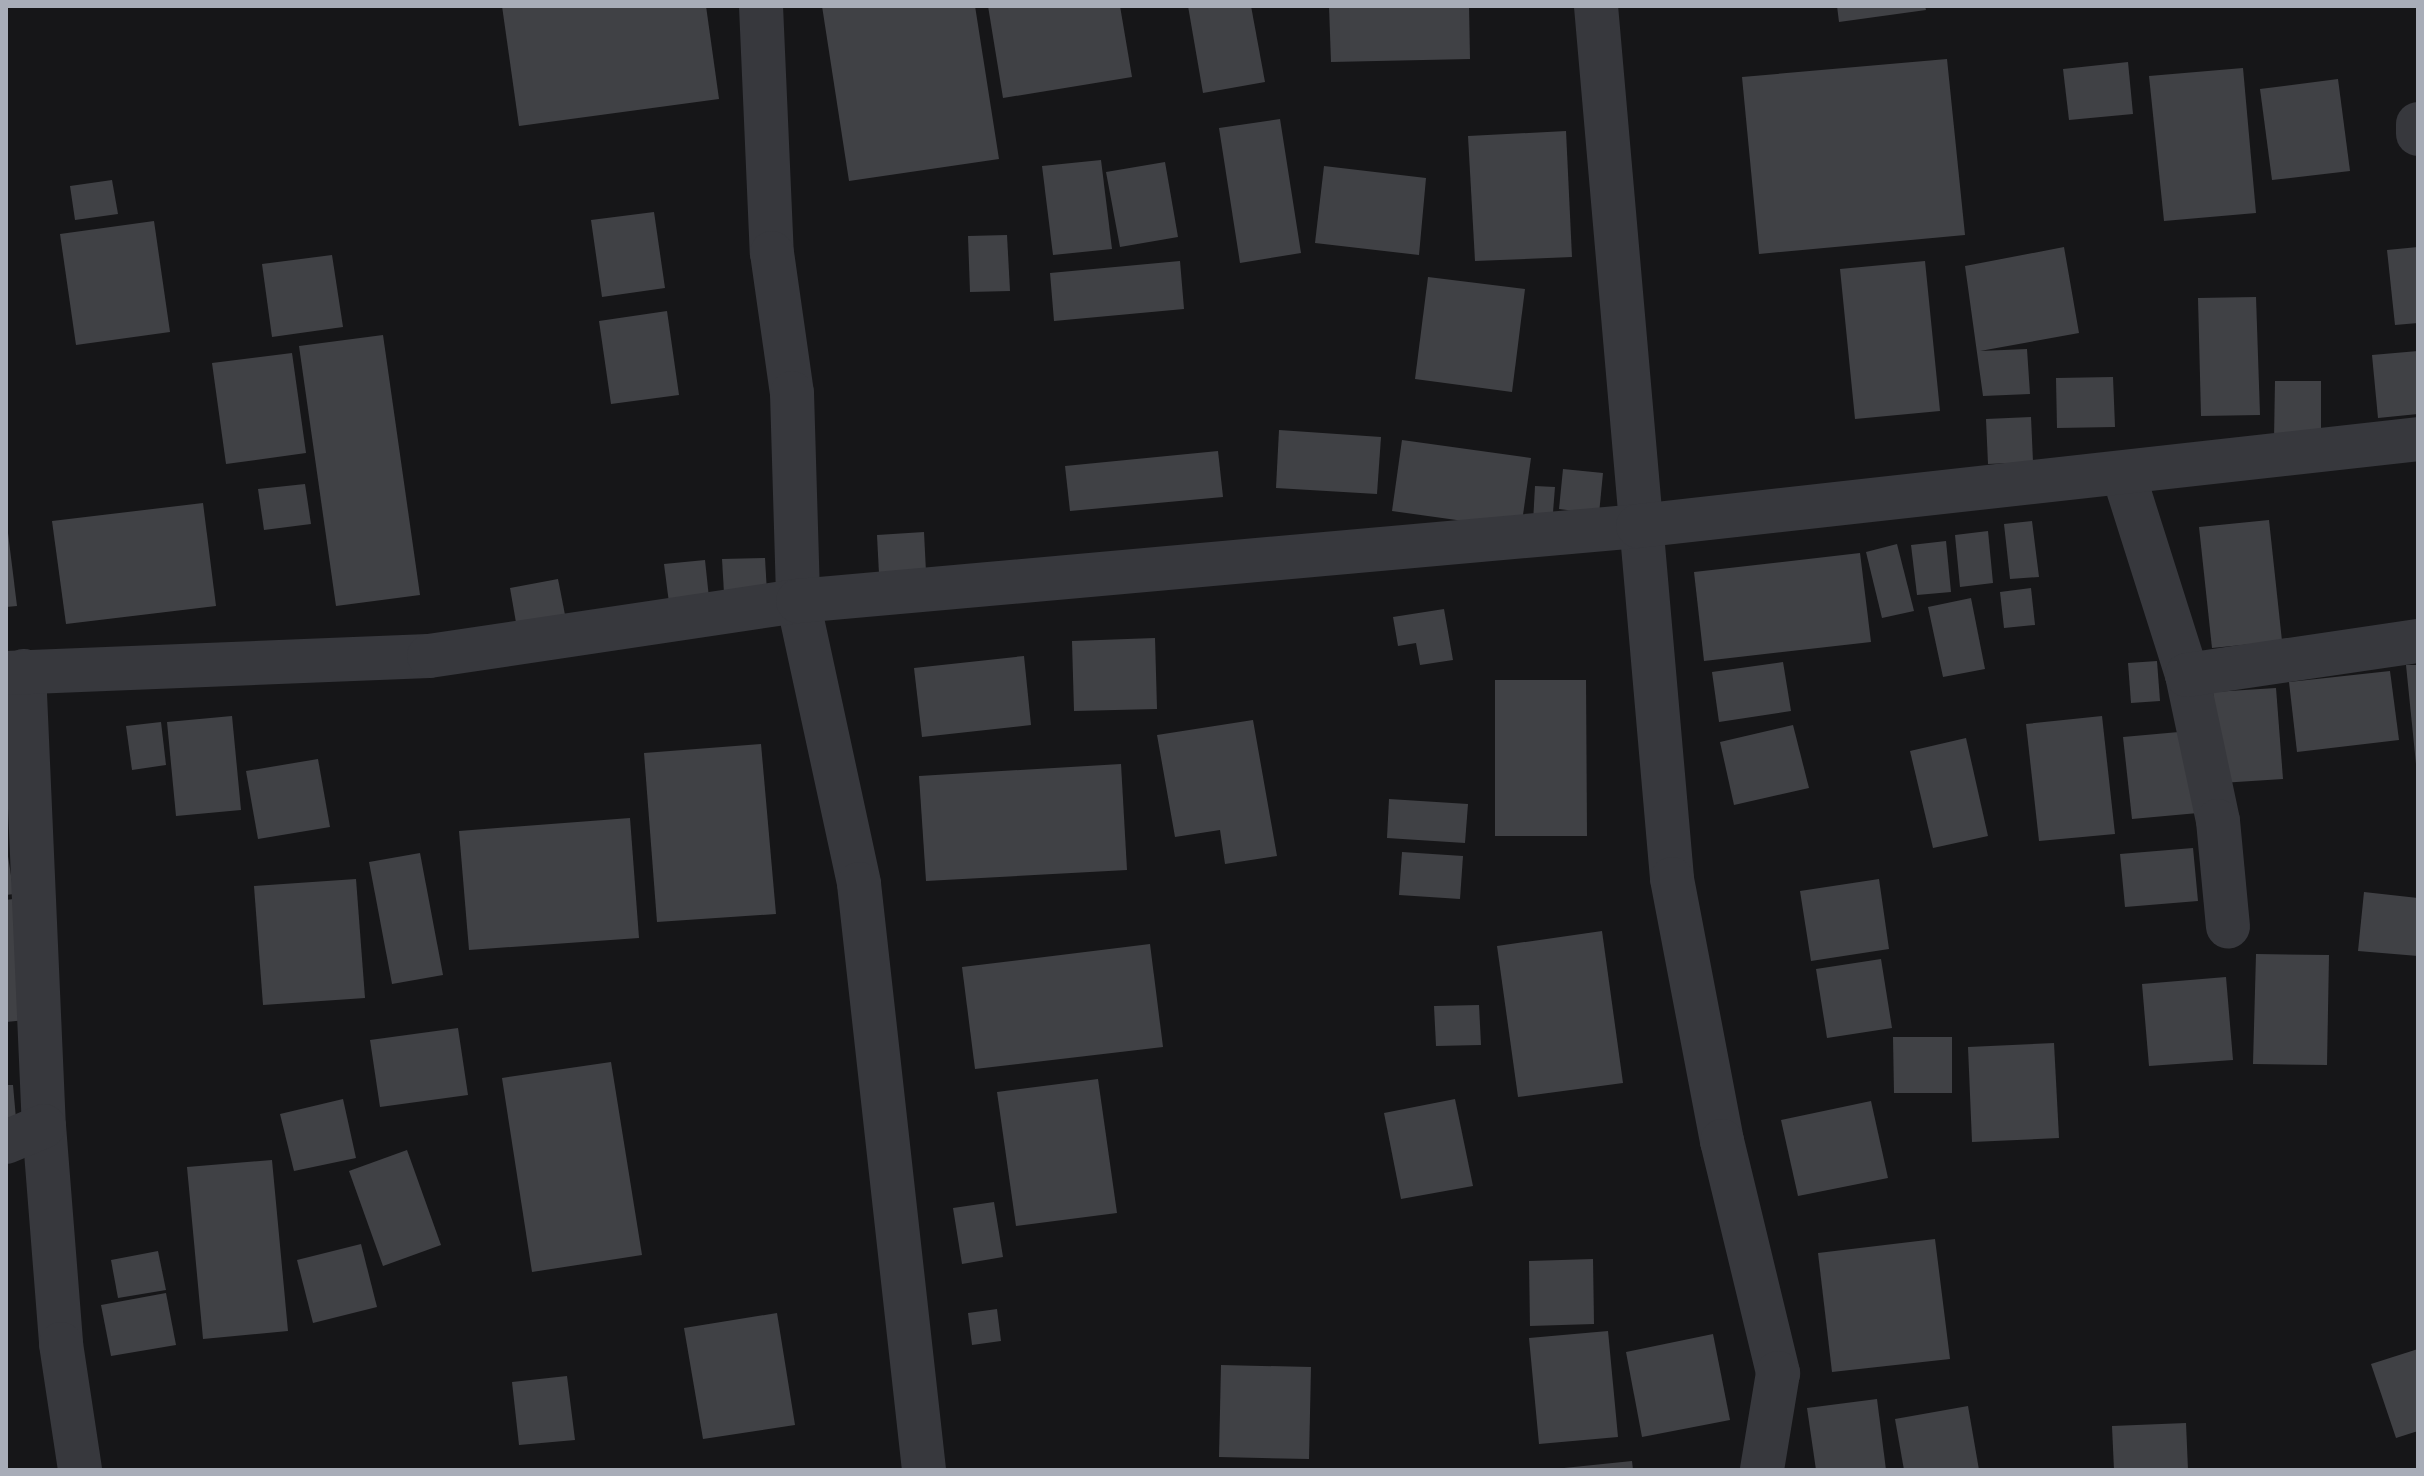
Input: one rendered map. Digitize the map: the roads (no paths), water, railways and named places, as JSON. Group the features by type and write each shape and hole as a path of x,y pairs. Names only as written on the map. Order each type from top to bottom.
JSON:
{"street":[{"path":"761,6 772,253 792,393 798,601 859,884 924,1470"},
{"path":"1596,6 1638,526 1672,879 1722,1141 1778,1373 1762,1470"},
{"path":"2418,124 2418,134"},
{"path":"80,1470 25,1134 15,672 429,656 798,601 1638,526 2418,439"},
{"path":"2123,473 2187,675 2218,821 2228,927"},
{"path":"2187,675 2418,641"}]}
